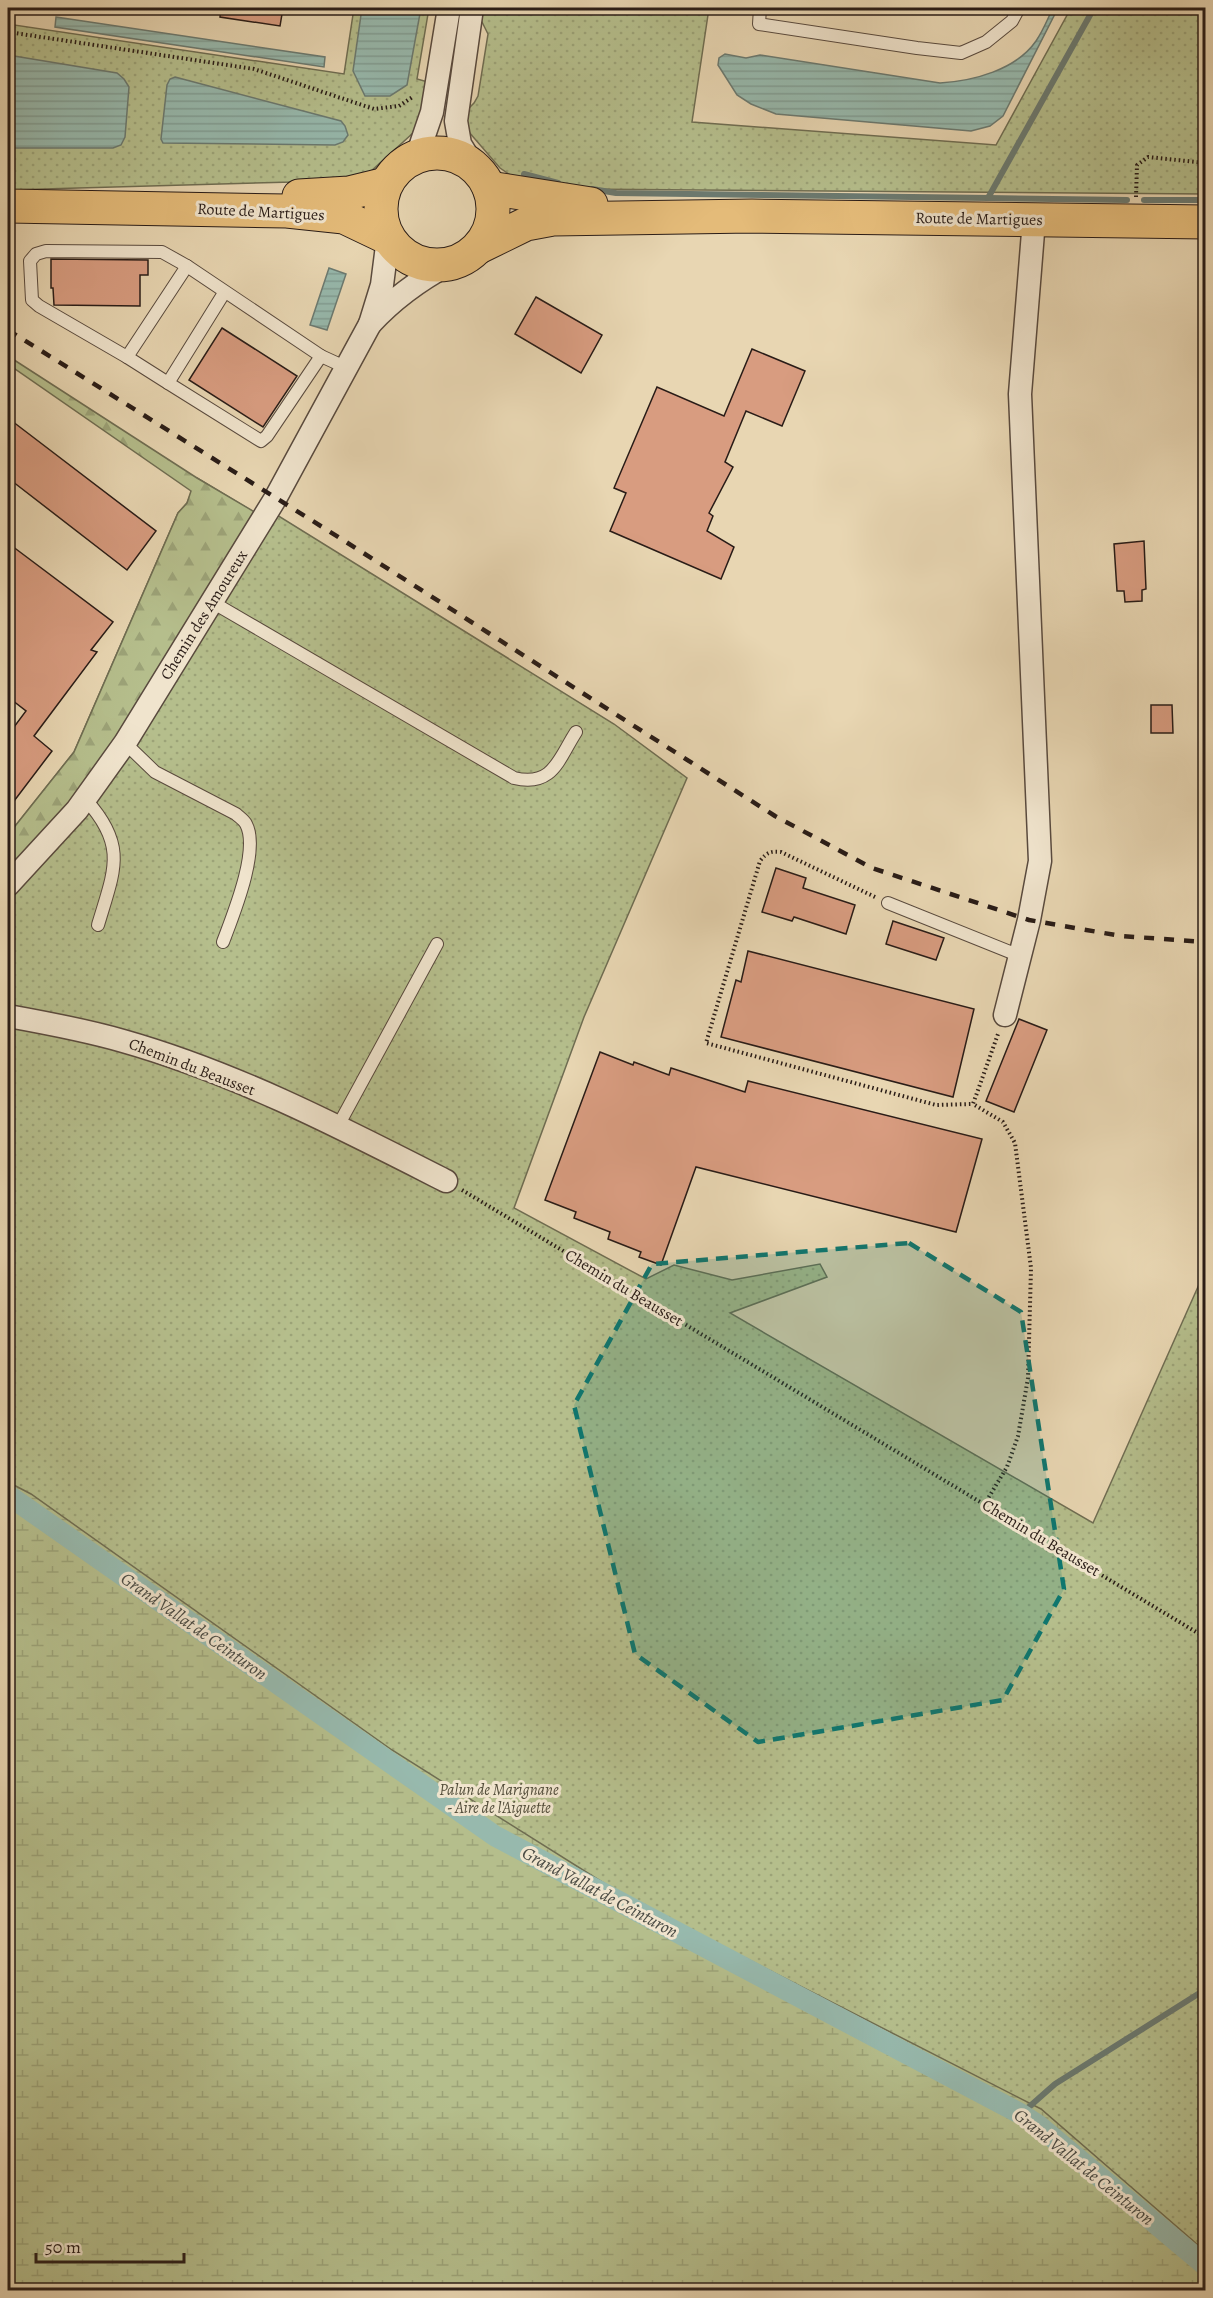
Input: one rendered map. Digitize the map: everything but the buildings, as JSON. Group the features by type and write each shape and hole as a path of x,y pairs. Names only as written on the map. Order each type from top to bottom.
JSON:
{"main road":[{"path":"431,152 446,153 459,157 481,176 493,203 492,219 487,234 478,247 465,258 449,264 432,265 415,261 400,252 388,238 381,220 381,202 386,184 405,162 431,152"},
{"name":"Route de Martigues","path":"481,176 585,204 752,216"},
{"name":"Route de Martigues","path":"130,207 349,193 386,184"},
{"name":"Route de Martigues","path":"8,206 287,212 344,217 388,238"},
{"name":"Route de Martigues","path":"478,247 526,224 553,219 752,216 1206,222"}],"street":[{"path":"417,156 432,112 449,8"},
{"path":"472,8 456,120 460,144 481,176"},
{"path":"1005,1015 1040,861 1020,394 1034,220"},
{"name":"Chemin des Amoureux","path":"8,885 86,800 125,743 275,499 370,324 382,285 388,238"},
{"name":"Chemin des Amoureux","path":"370,324 399,295 421,279 449,264"},
{"name":"Chemin du Beausset","path":"8,1016 87,1031 126,1042 227,1078 338,1126 446,1181"}],"lane":[{"path":"760,8 759,24 961,53 986,42 1012,21 1019,8"},
{"path":"321,356 267,436 261,441 127,357 39,306 32,300 30,261 36,254 46,251 154,252 170,256 321,356 345,367"},
{"path":"127,357 187,266"},
{"path":"168,383 224,293"},
{"path":"212,602 514,778 528,781 540,780 551,772 576,732"},
{"path":"125,743 155,772 236,814 245,822 250,846 241,895 223,942"},
{"path":"86,800 100,816 109,834 115,860 98,925"},
{"path":"888,903 1020,956"},
{"path":"338,1126 437,944"}],"path":[{"path":"8,32 254,69 374,109 399,106 417,94"},
{"path":"1135,221 1137,165 1142,160 1148,157 1206,163"},
{"path":"888,903 782,852 772,851 765,854 760,861 706,1042 936,1105 973,1104 1003,1122 1015,1143 1032,1268 1028,1378 1018,1436 1007,1467 984,1504"},
{"path":"973,1104 1005,1015"},
{"name":"Chemin du Beausset","path":"446,1181 1206,1638"}],"highlighted area":[{"path":"909,1243 1021,1312 1064,1589 1003,1700 758,1742 635,1654 574,1405 652,1264"}],"green space":[{"path":"354,8 429,8 417,79 428,82 420,120 413,133 370,172 356,178 293,182 8,190 8,24 344,74"},
{"path":"483,8 709,8 692,122 996,145 1071,8 1205,8 1205,194 574,189 522,183 500,168 468,131 465,112 478,96 488,34 481,20"},
{"path":"8,356 197,478 258,514 98,774 8,871 8,835 74,752 178,513 187,503 191,491 8,364"},
{"name":"Palun de Marignane - Aire de l'Aiguette","path":"197,478 257,514 277,515 614,724 687,778 584,1017 514,1208 646,1279 674,1265 732,1280 820,1264 827,1277 730,1313 1093,1523 1205,1271 1205,2290 8,2290 8,835 74,752 178,513 187,503"},
{"path":"8,1482 31,1494 392,1750 626,1897 1041,2109 1205,2251 1205,2290 8,2290"}],"water":[{"path":"362,8 421,8 407,85 390,96 365,96 353,71"},
{"path":"1053,8 1058,8 1003,116 990,126 971,131 776,114 751,104 737,95 718,65 719,58 725,54 746,58 760,55 940,83 966,80 1006,67 1017,60 1039,37"},
{"path":"56,17 325,57 324,67 55,27"},
{"path":"8,55 117,73 129,87 125,137 121,145 113,148 8,148"},
{"path":"175,77 341,121 348,135 343,142 335,145 163,143 161,139 167,85 170,79"},
{"path":"329,268 346,274 327,330 310,325"}],"waterway":[{"path":"592,189 616,193 988,198 1094,8"},
{"path":"524,174 558,183"},
{"path":"988,198 1127,200"},
{"path":"1144,200 1206,200"},
{"name":"Grand Vallat de Ceinturon","path":"8,1495 495,1836 1021,2114 1038,2125 1206,2266"},
{"path":"1021,2114 1055,2084 1206,1989"}],"railway":[{"path":"8,330 343,540 775,816 872,868 1029,920 1121,936 1206,942"}]}
